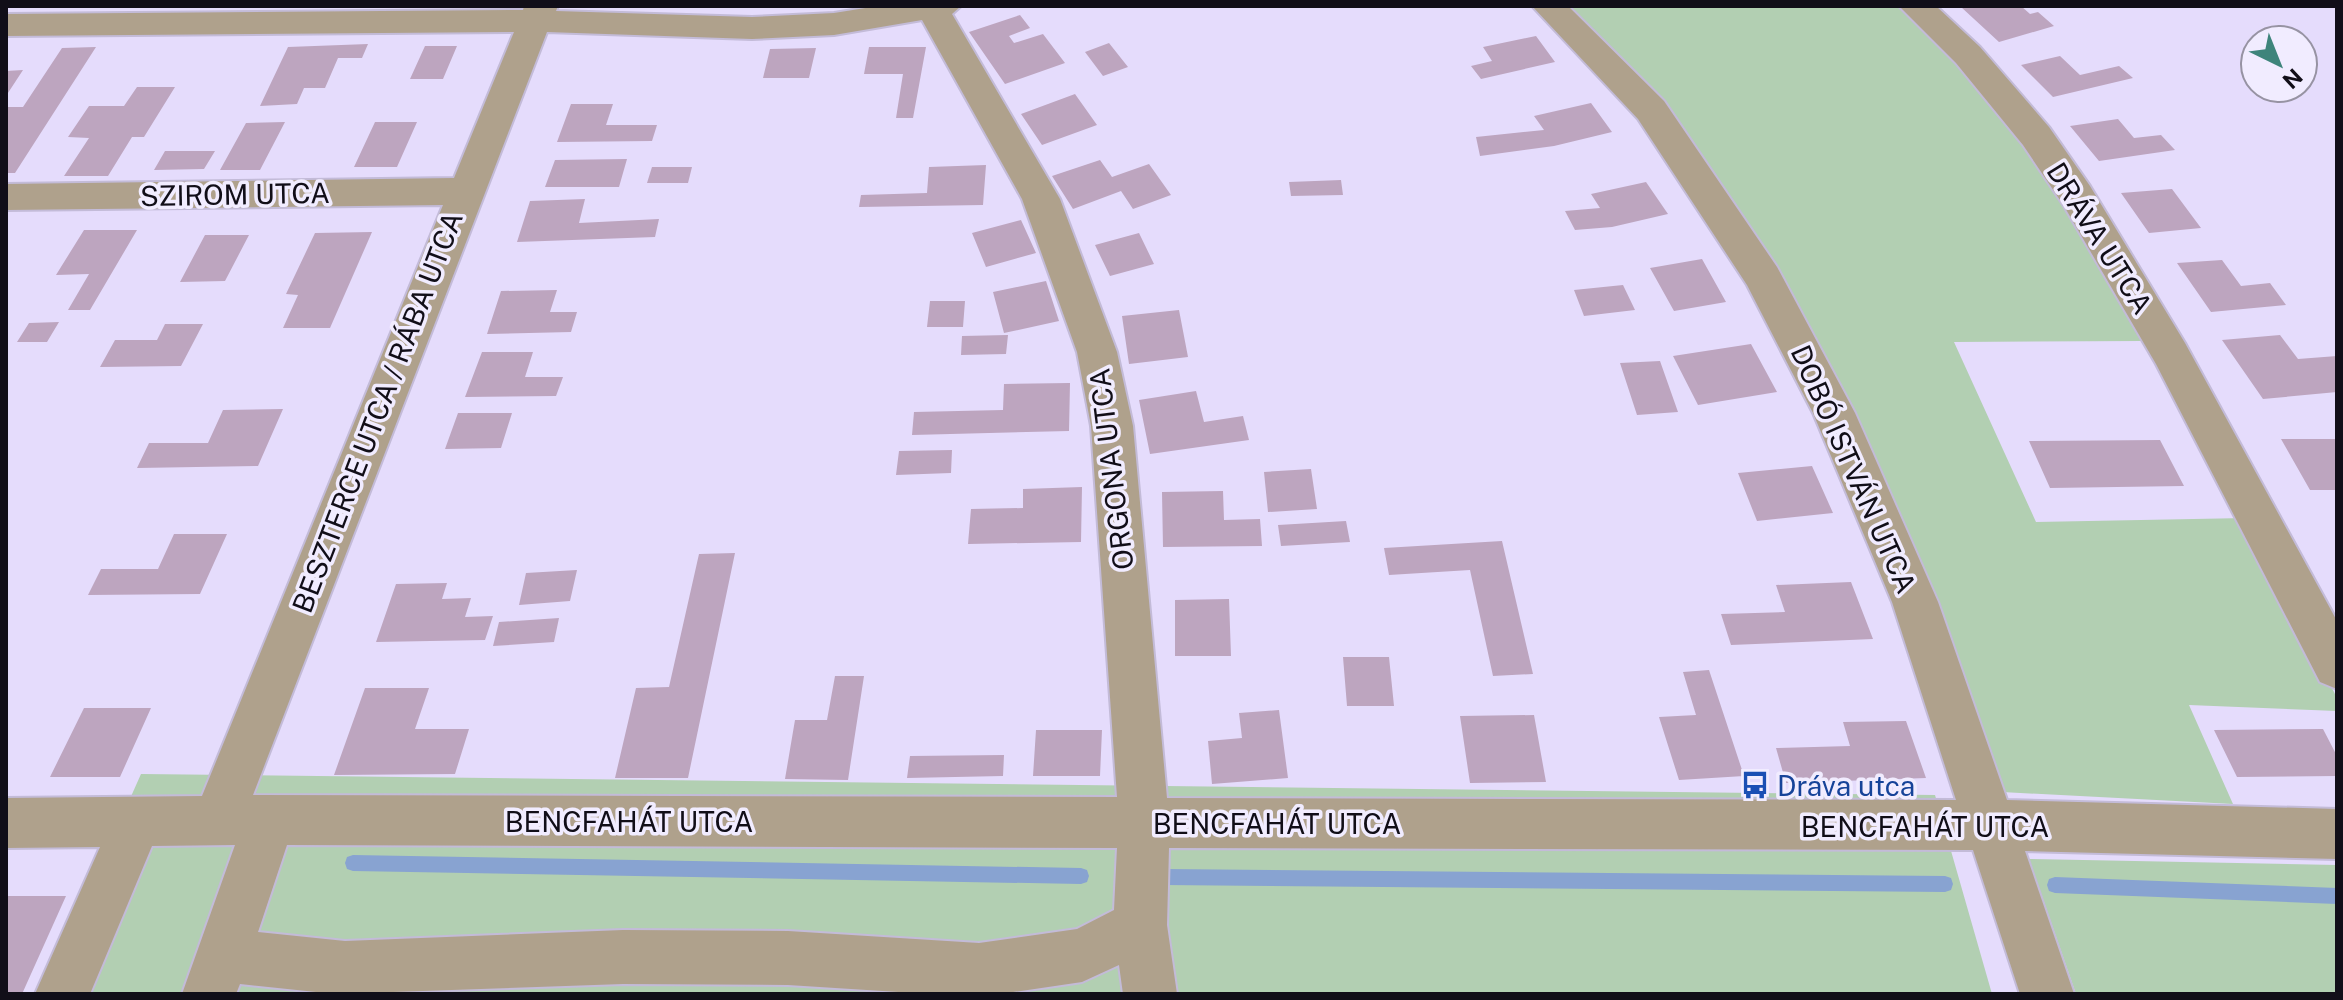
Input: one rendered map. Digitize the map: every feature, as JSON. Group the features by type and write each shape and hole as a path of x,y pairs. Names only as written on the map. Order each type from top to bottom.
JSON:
{"street":[{"name":"DOBÓ ISTVÁN UTCA","path":"1549,6 1651,110 1763,277 1834,413 1915,602 2047,994"},
{"name":"DRÁVA UTCA","path":"1916,6 1968,55 2036,136 2077,196 2171,354 2337,667"},
{"path":"6,25 538,13 752,28 834,24 939,8"},
{"name":"ORGONA UTCA","path":"939,8 1041,199 1097,352 1112,426 1144,822 1140,925 1150,994"},
{"name":"BESZTERCE UTCA / RÁBA UTCA","path":"218,820 464,191 538,13"},
{"name":"SZIROM UTCA","path":"6,197 464,191"},
{"name":"BENCFAHÁT UTCA","path":"6,823 270,820 1990,825 2337,834"},
{"path":"270,820 216,974 623,957 788,958 979,970 1082,955 1140,925"},
{"path":"62,994 137,821"}],"green space":[{"path":"1561,6 1900,6 1978,84 2038,159 2085,235 2142,341 1954,342 2036,522 2246,518 2337,698 2337,711 2189,705 2233,804 2002,792 1844,397"},
{"path":"141,774 1935,795 1992,994 43,994"},
{"path":"2029,859 2337,865 2337,994 2076,994"}],"building":[{"path":"2021,6 2030,14 2038,12 2054,26 1999,42 1961,7"},
{"path":"1020,15 1030,28 1009,36 1014,43 1043,34 1065,63 1005,84 969,32"},
{"path":"1536,36 1555,62 1481,79 1471,66 1492,61 1483,47"},
{"path":"1109,43 1128,67 1103,76 1085,52"},
{"path":"368,44 362,58 338,58 325,88 304,88 297,104 260,106 288,47"},
{"path":"425,46 457,46 443,79 410,79"},
{"path":"96,47 15,173 6,173 6,107 23,107 62,48"},
{"path":"869,47 926,47 913,118 896,118 903,74 864,74"},
{"path":"816,48 809,78 763,78 770,49"},
{"path":"2060,56 2080,75 2119,66 2133,78 2053,97 2021,65"},
{"path":"23,70 6,96 6,71"},
{"path":"137,87 175,87 144,137 132,137 108,176 64,176 89,138 68,137 89,106 124,106"},
{"path":"1075,94 1097,125 1042,145 1021,114"},
{"path":"1591,103 1612,132 1554,146 1480,156 1476,137 1544,130 1534,116"},
{"path":"571,104 613,104 606,125 657,125 652,141 557,142"},
{"path":"2118,119 2134,138 2161,135 2175,150 2099,161 2070,126"},
{"path":"285,122 260,170 220,170 246,123"},
{"path":"375,122 417,122 397,167 354,167"},
{"path":"165,151 215,151 204,169 154,170"},
{"path":"627,159 619,187 545,187 555,160"},
{"path":"1100,160 1112,177 1149,164 1171,195 1133,209 1121,191 1073,209 1052,176"},
{"path":"986,165 983,205 859,207 861,195 927,193 929,167"},
{"path":"652,167 692,167 688,183 647,183"},
{"path":"1341,180 1343,195 1291,196 1289,182"},
{"path":"1646,182 1668,214 1612,227 1575,230 1565,211 1600,208 1591,194"},
{"path":"2172,189 2201,228 2149,233 2121,193"},
{"path":"585,199 579,223 659,219 655,237 517,242 530,201"},
{"path":"1021,220 1036,253 986,267 972,233"},
{"path":"84,230 137,230 90,310 68,310 89,274 56,275"},
{"path":"372,232 330,328 283,328 298,295 286,294 315,233"},
{"path":"1139,233 1154,264 1110,276 1095,245"},
{"path":"205,235 249,235 225,281 180,282"},
{"path":"1702,259 1726,302 1674,311 1650,268"},
{"path":"2222,260 2241,286 2270,283 2286,305 2211,312 2177,263"},
{"path":"1046,281 1059,321 1004,333 993,292"},
{"path":"1623,285 1635,310 1584,316 1574,290"},
{"path":"557,290 550,312 577,312 571,332 487,334 501,291"},
{"path":"930,301 965,301 963,327 927,327"},
{"path":"1179,310 1188,357 1129,364 1122,316"},
{"path":"59,322 47,342 17,342 29,323"},
{"path":"165,324 203,324 181,366 100,367 115,340 157,340"},
{"path":"1008,335 1006,354 961,355 962,336"},
{"path":"2280,335 2298,359 2337,356 2337,392 2263,399 2222,340"},
{"path":"1751,344 1777,392 1698,405 1673,356"},
{"path":"482,352 533,352 525,377 563,377 556,396 465,397"},
{"path":"1660,361 1678,412 1637,415 1620,363"},
{"path":"1070,383 1069,431 912,435 914,412 1003,410 1004,384"},
{"path":"1196,391 1204,422 1243,416 1249,440 1150,454 1139,400"},
{"path":"283,409 258,466 137,468 149,443 208,443 223,410"},
{"path":"458,413 512,413 501,448 445,449"},
{"path":"2281,439 2335,439 2337,490 2310,490"},
{"path":"2160,440 2184,486 2050,488 2029,441"},
{"path":"952,450 951,473 896,475 899,451"},
{"path":"1812,466 1833,513 1757,521 1738,473"},
{"path":"1311,469 1317,509 1268,512 1264,472"},
{"path":"1082,487 1081,542 968,544 971,509 1023,508 1023,489"},
{"path":"1223,491 1224,520 1260,519 1262,546 1163,547 1162,492"},
{"path":"1346,521 1350,542 1281,546 1278,525"},
{"path":"174,534 227,534 200,594 88,595 101,569 158,569"},
{"path":"1502,541 1533,674 1493,676 1470,570 1389,575 1384,548"},
{"path":"735,553 688,778 615,778 636,688 669,687 699,554"},
{"path":"577,570 570,601 519,605 526,573"},
{"path":"1851,582 1873,639 1731,645 1721,614 1785,612 1776,585"},
{"path":"447,583 442,599 471,598 465,617 493,616 485,640 376,642 396,584"},
{"path":"1229,599 1231,656 1175,656 1175,600"},
{"path":"559,618 554,642 493,646 499,622"},
{"path":"1343,657 1389,657 1394,706 1347,706"},
{"path":"1709,670 1744,776 1679,780 1659,717 1696,715 1683,672"},
{"path":"835,676 864,676 848,780 785,779 795,720 827,720"},
{"path":"365,688 429,688 415,729 469,729 455,774 334,775"},
{"path":"84,708 151,708 120,777 50,777"},
{"path":"1279,710 1288,778 1212,784 1208,741 1242,738 1239,713"},
{"path":"1534,715 1546,782 1470,783 1460,716"},
{"path":"1906,721 1926,778 1786,783 1776,748 1850,746 1843,722"},
{"path":"2323,729 2337,756 2337,776 2237,777 2214,730"},
{"path":"1036,730 1102,730 1100,776 1033,776"},
{"path":"1004,755 1003,776 907,778 910,756"},
{"path":"6,896 66,896 22,994 6,994"}],"waterway":[{"path":"353,863 1081,876"},
{"path":"1163,877 1945,884"},
{"path":"2055,885 2337,896"}],"place":[{"name":"Dráva utca","path":"1755,785"}]}
